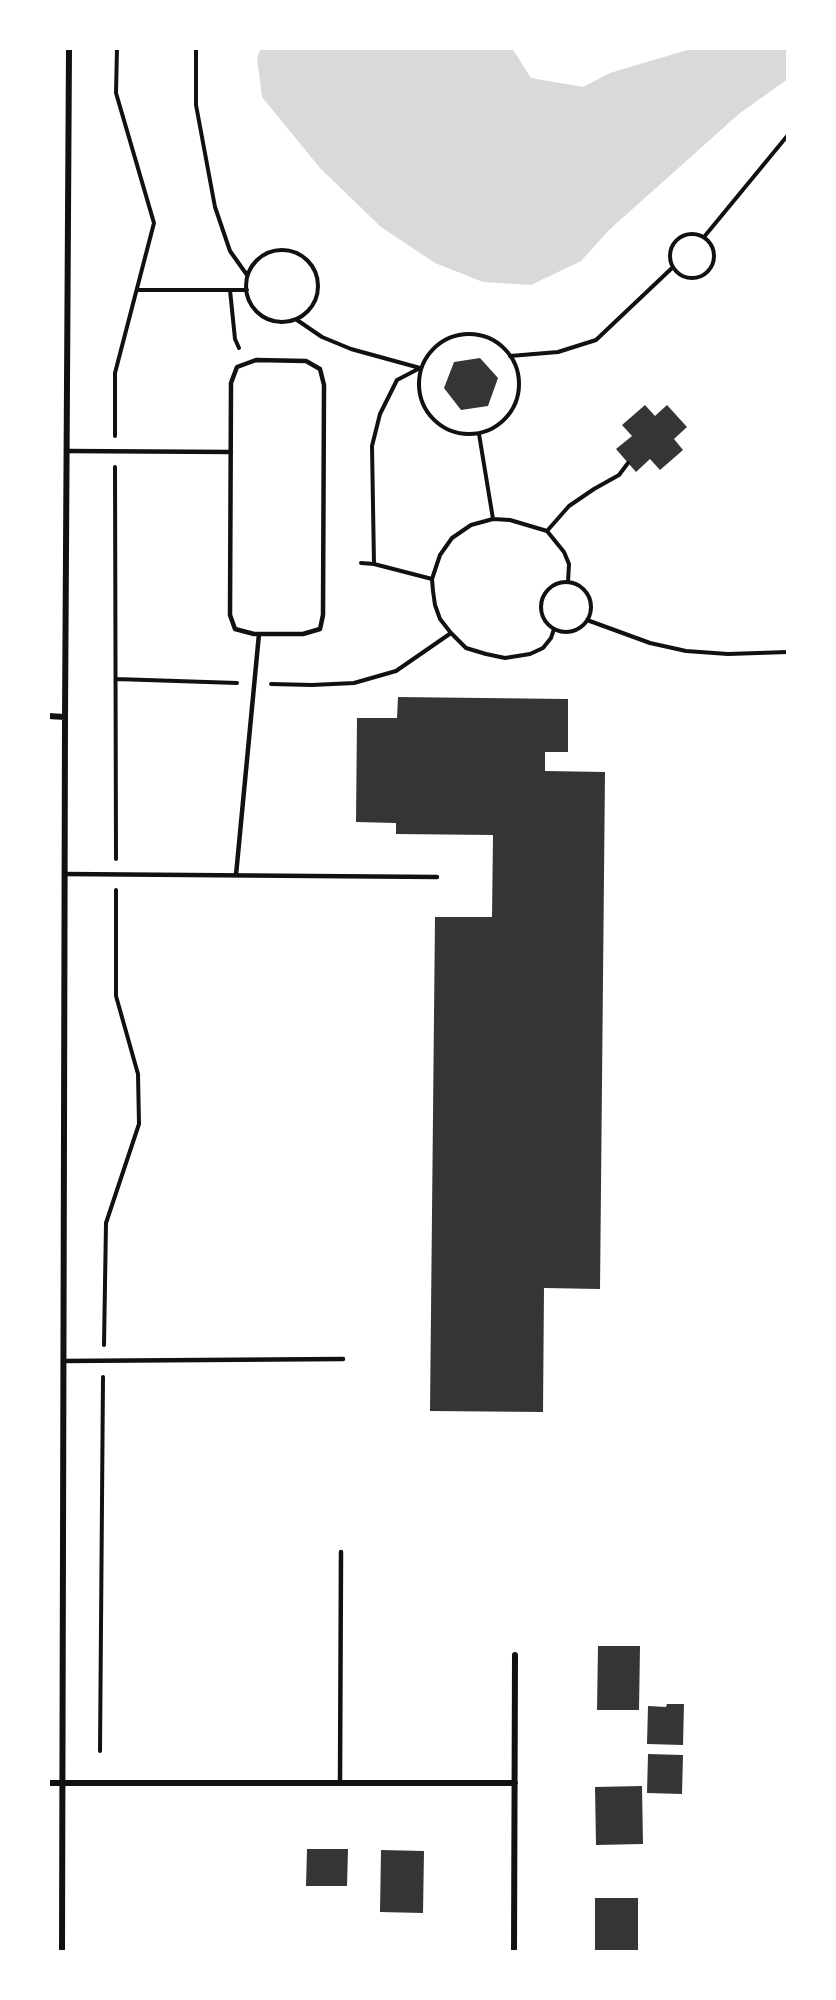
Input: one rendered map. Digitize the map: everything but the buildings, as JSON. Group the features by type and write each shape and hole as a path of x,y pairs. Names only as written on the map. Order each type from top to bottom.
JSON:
{"street":[{"path":"62,1952 64,874 69,48"},
{"path":"48,716 65,717"},
{"path":"514,1952 515,1655"},
{"path":"48,1783 515,1783"}],"lane":[{"path":"256,360 306,361 320,369 324,385 323,615 320,629 303,634 259,634 235,629 230,615 231,382 237,367 246,364 256,360"},
{"path":"67,452 231,453"},
{"path":"236,875 259,634"},
{"path":"64,874 437,877"},
{"path":"63,1361 343,1359"},
{"path":"339,1783 341,1552"}],"path":[{"path":"100,1751 106,1223 139,1124 138,1074 116,996 115,373 154,223 116,93 117,48"},
{"path":"196,48 196,105 215,207 230,251 248,275"},
{"path":"704,237 788,135"},
{"path":"694,233 704,237 711,244 714,254 713,264 707,273 698,278 688,279 679,275 672,268 669,258 670,248 685,234 694,233"},
{"path":"278,250 299,253 314,268 319,288 313,307 297,320 276,323 257,313 247,296 248,275 259,258 278,250"},
{"path":"510,356 558,352 596,340 672,268"},
{"path":"137,290 247,290"},
{"path":"230,290 235,339 246,364"},
{"path":"297,320 322,337 351,349 421,368"},
{"path":"470,334 486,337 500,345 510,356 518,371 519,388 515,404 507,417 494,428 479,434 464,435 449,431 431,417 420,398 418,383 421,368 428,354 440,343 454,336 470,334"},
{"path":"374,564 372,446 374,435 380,414 397,380 421,368"},
{"path":"479,434 493,519"},
{"path":"547,531 569,506 619,475 628,463"},
{"path":"555,629 543,648 530,654 506,658 466,648 440,619 435,605 432,579 440,555 452,538 471,525 493,519 510,520 547,531 564,552 569,564 568,582"},
{"path":"361,563 374,564 432,579"},
{"path":"568,582 581,586 587,592 591,608 587,620 579,628 571,631 555,629 543,617 541,601 550,587 557,583 568,582"},
{"path":"587,620 650,643 686,651 728,654 788,652"},
{"path":"116,679 312,685 354,683 396,671 451,633"}],"shaded area":[{"path":"261,48 512,48 531,78 583,87 610,73 694,48 788,48 788,79 740,113 609,230 581,261 531,285 483,282 435,263 381,227 320,168 262,97 257,58"}]}
